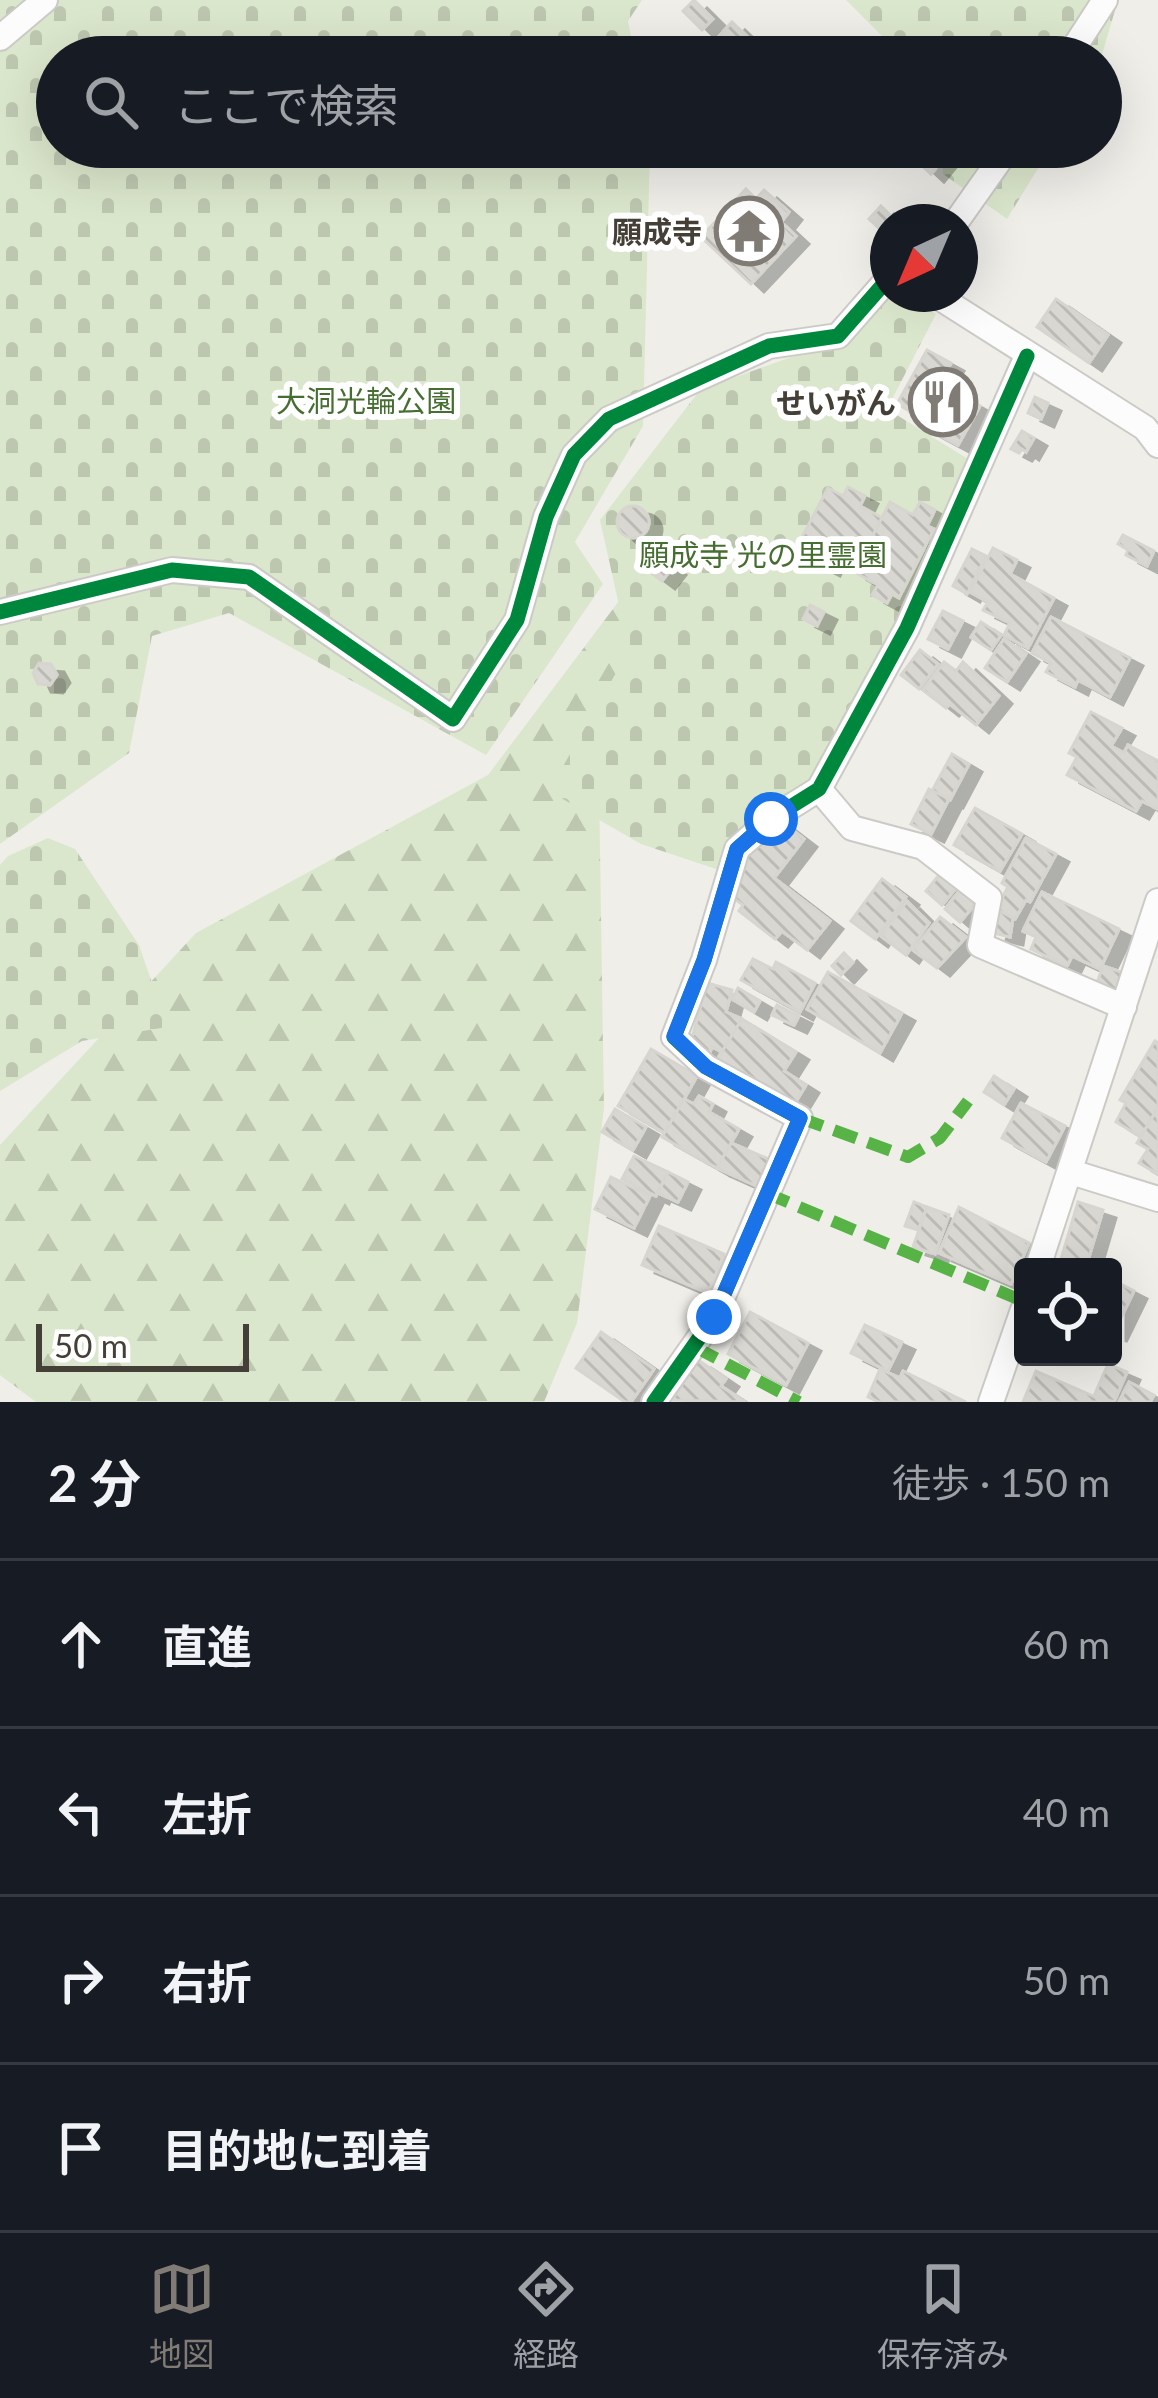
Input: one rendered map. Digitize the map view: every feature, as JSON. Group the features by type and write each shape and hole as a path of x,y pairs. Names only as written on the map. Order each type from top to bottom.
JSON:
{"street":[{"path":"0,38 46,0"},
{"path":"1082,36 1105,0"},
{"path":"969,204 994,168"},
{"path":"0,612 172,570 249,577 453,719 517,620 546,517 574,454 608,419 770,346 838,336 870,300"},
{"path":"961,312 1145,428 1158,445"},
{"path":"654,1402 714,1317 800,1118 706,1067 674,1036 704,960 737,849 771,819 819,789 908,628 1027,356"},
{"path":"819,789 852,828 923,847 989,898 980,945 1124,1007"},
{"path":"1041,1258 1158,901"},
{"path":"1071,1172 1158,1199"},
{"path":"991,1402 1014,1336"}],"green space":[{"name":"大洞光輪公園","path":"0,0 642,0 628,21 631,36 36,36 36,168 649,168 643,426 575,542 603,584 486,755 229,613 152,636 129,753 0,844"},
{"path":"846,0 1118,0 1107,36 882,36"},
{"path":"943,168 1038,168 1007,219 943,174"},
{"name":"願成寺 光の里霊園","path":"870,307 870,312 936,314 887,409 973,462 904,611 813,781 744,827 716,869 641,844 549,791 629,650 600,520 700,390 805,352"},
{"path":"631,585 678,627 599,786 604,1108 577,1323 544,1402 36,1402 0,1375 0,1145 196,933 488,775"},
{"path":"48,838 75,849 139,945 167,1027 82,1041 0,1091 0,865 8,856"}],"building":[{"path":"694,0 713,19 702,30 683,11"},
{"path":"732,22 747,36 719,36"},
{"path":"746,189 756,199 764,190 789,212 781,222 796,236 751,284 701,237"},
{"path":"1056,299 1108,335 1089,363 1037,327"},
{"path":"927,350 951,363 940,383 980,406 958,445 919,424 922,418 897,404"},
{"path":"1035,397 1048,403 1041,419 1028,413"},
{"path":"1022,431 1034,438 1026,452 1019,453 1011,449"},
{"path":"848,487 865,496 860,506 882,518 856,568 833,556 827,568 802,555 808,543 801,539 828,488 843,496"},
{"path":"890,502 913,515 920,502 935,510 927,526 934,529 899,598 892,594 887,603 872,595 878,585 854,572"},
{"path":"633,506 645,510 649,522 645,534 633,538 621,534 617,522 621,510"},
{"path":"1123,535 1154,551 1147,566 1126,555 1128,550 1118,544"},
{"path":"993,548 1017,560 1010,574 1054,598 1028,648 1004,635 1010,623 983,610 988,602 970,592"},
{"path":"972,549 986,556 967,594 953,586"},
{"path":"661,558 673,567 662,581 650,572"},
{"path":"810,605 824,612 817,626 803,619"},
{"path":"943,611 963,621 948,649 928,639"},
{"path":"1051,617 1130,658 1110,697 1078,680 1075,687 1046,672 1051,663 1032,653"},
{"path":"981,622 1001,635 991,650 971,637"},
{"path":"1004,639 1026,654 1007,682 985,668"},
{"path":"920,650 938,664 919,689 901,675"},
{"path":"944,662 956,671 963,662 999,696 976,725 923,690"},
{"path":"39,663 51,664 57,675 50,685 38,684 33,673"},
{"path":"1091,712 1122,728 1111,746 1124,753 1128,745 1158,761 1158,809 1142,801 1136,811 1067,775 1077,757 1069,753"},
{"path":"952,754 969,764 950,800 932,791"},
{"path":"929,789 949,799 931,834 911,824"},
{"path":"975,808 1022,834 1000,871 954,845"},
{"path":"783,823 804,839 774,878 830,921 807,950 782,931 775,939 739,911 743,905 727,893 744,870 739,866 763,835 770,840"},
{"path":"1026,838 1056,854 1030,902 1026,900 1015,919 996,909 1008,887 1002,883"},
{"path":"939,875 956,888 942,905 926,891"},
{"path":"882,879 906,897 875,939 851,921"},
{"path":"960,890 976,903 960,922 945,909"},
{"path":"1042,892 1119,929 1100,969 1072,956 1067,966 1031,949 1036,937 1023,931"},
{"path":"907,901 929,923 906,955 881,936"},
{"path":"998,910 1013,918 1010,937 993,933"},
{"path":"940,917 966,937 937,968 913,950"},
{"path":"844,953 853,962 841,975 832,966"},
{"path":"753,959 773,969 776,962 815,983 800,1012 741,980"},
{"path":"1103,966 1124,973 1121,994 1096,986"},
{"path":"828,972 902,1013 880,1053 807,1009"},
{"path":"707,983 732,990 726,1012 742,1019 722,1052 712,1047 710,1052 691,1042"},
{"path":"738,988 760,1001 754,1012 732,999"},
{"path":"777,1005 799,1016 794,1025 772,1015"},
{"path":"742,1019 796,1052 784,1071 806,1085 795,1103 741,1071 737,1077 715,1063"},
{"path":"1155,1041 1158,1107 1141,1137 1116,1122 1126,1103 1120,1100"},
{"path":"651,1049 697,1076 665,1133 618,1106"},
{"path":"994,1076 1014,1089 1004,1105 984,1092"},
{"path":"699,1096 713,1104 709,1112 739,1129 717,1168 662,1137 684,1099 694,1104"},
{"path":"1021,1103 1065,1126 1046,1162 1002,1138"},
{"path":"1158,1108 1158,1174 1139,1163 1148,1149 1137,1143"},
{"path":"615,1109 646,1127 633,1150 602,1132"},
{"path":"731,1143 771,1160 759,1187 717,1168"},
{"path":"634,1156 668,1172 656,1196 622,1179"},
{"path":"668,1172 688,1182 678,1202 658,1193"},
{"path":"611,1177 650,1196 634,1228 595,1209"},
{"path":"914,1202 927,1207 918,1230 905,1226"},
{"path":"1078,1202 1103,1210 1089,1258 1061,1258"},
{"path":"927,1207 949,1215 935,1254 913,1247"},
{"path":"959,1207 1029,1243 1022,1258 1014,1258 1011,1284 939,1253"},
{"path":"659,1226 724,1254 708,1293 642,1265"},
{"path":"1122,1285 1134,1291 1122,1316"},
{"path":"750,1312 808,1343 786,1385 728,1354"},
{"path":"865,1325 902,1342 888,1371 851,1353"},
{"path":"601,1332 654,1369 631,1402 576,1368"},
{"path":"698,1360 726,1379 721,1386 745,1402 672,1400"},
{"path":"1107,1366 1127,1372 1114,1402 1094,1396"},
{"path":"880,1369 900,1378 903,1371 966,1402 879,1402 868,1397"},
{"path":"1036,1371 1107,1402 1023,1402"},
{"path":"1129,1382 1154,1395 1150,1402 1119,1402"}],"marked path":[{"path":"800,1118 908,1157 940,1138 968,1101"},
{"path":"766,1193 1014,1297"},
{"path":"695,1347 799,1402"}],"cycle path":[{"path":"0,612 172,570 249,577 453,719 517,620 546,517 574,455 609,419 769,346 838,336 870,300"},
{"path":"654,1402 714,1317 800,1118 706,1067 674,1037 704,960 737,849 771,819 819,789 907,628 1027,356"}],"place":[{"name":"願成寺","path":"749,231"},
{"name":"せいがん","path":"943,402"}],"route":[{"path":"714,1317 800,1118 706,1067 674,1036 704,960 737,849 771,819"}]}
